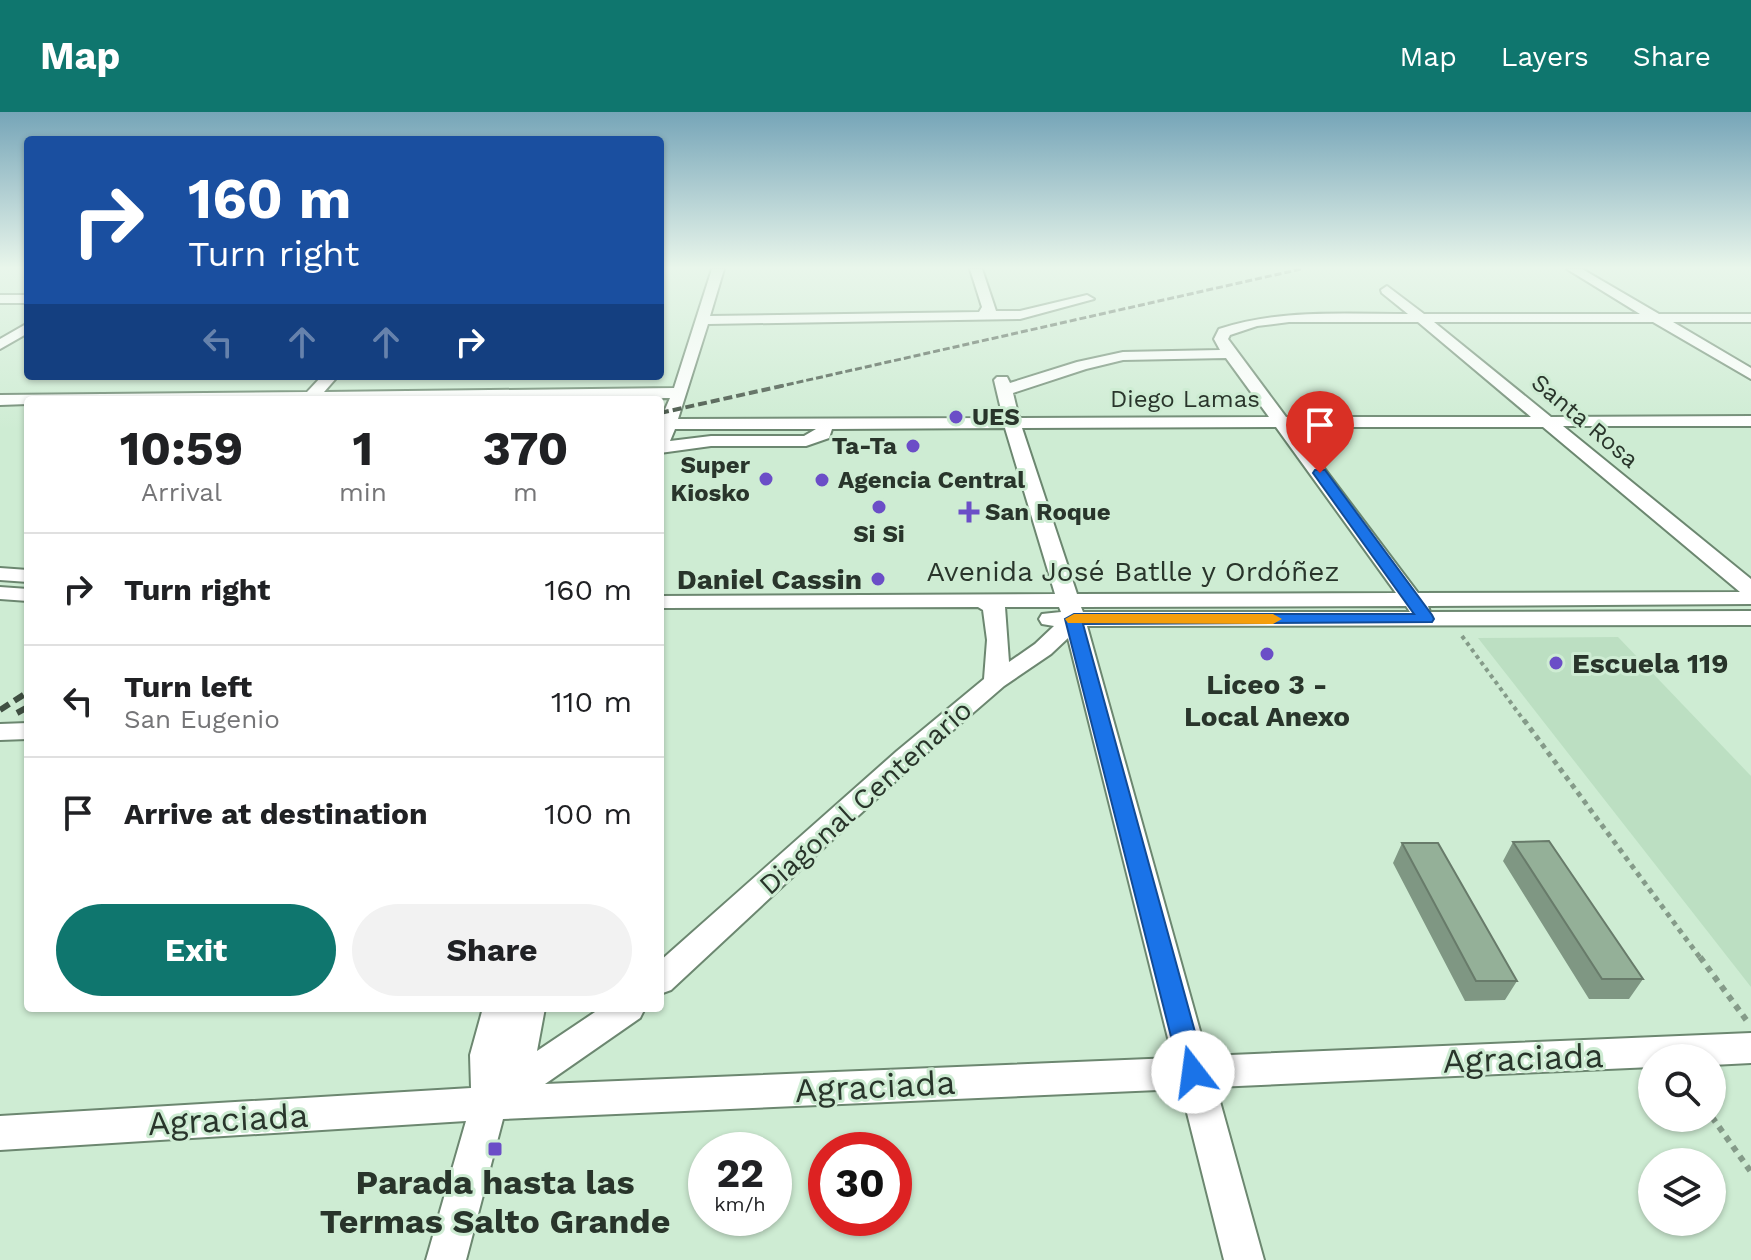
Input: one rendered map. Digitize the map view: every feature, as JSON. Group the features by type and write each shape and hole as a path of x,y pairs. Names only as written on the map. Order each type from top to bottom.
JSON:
{"street":[{"path":"664,432 680,393 701,323"},
{"path":"1253,323 1224,332 1221,339 1426,619"},
{"name":"Santa Rosa","path":"1426,323 1751,590"},
{"path":"1661,323 1751,374"},
{"path":"0,345 24,330"},
{"path":"1231,354 1123,356 1004,385 1012,423 1071,611 1244,1260"},
{"path":"312,396 326,380"},
{"path":"458,396 680,393"},
{"path":"0,400 24,400"},
{"name":"Diego Lamas","path":"666,424 1751,421"},
{"path":"664,447 711,441 806,441 823,434 825,423"},
{"path":"0,574 24,576"},
{"path":"0,593 24,595"},
{"name":"Avenida José Batlle y Ordóñez","path":"1071,611 1412,600 1751,598"},
{"name":"Avenida José Batlle y Ordóñez","path":"664,602 991,611"},
{"path":"991,611 996,681"},
{"name":"Avenida José Batlle y Ordóñez","path":"664,617 1071,611 1426,619 1751,618"},
{"name":"Diagonal Centenario","path":"667,970 906,757 996,681 1043,649 1071,611"},
{"path":"0,732 24,731"},
{"path":"489,1103 487,1055 499,1012"},
{"path":"446,1260 489,1103 519,1055 527,1012"},
{"path":"489,1103 622,1012"},
{"name":"Agraciada","path":"0,1133 489,1103 1751,1048"}],"path":[{"path":"1449,618 1751,1026"},
{"path":"1723,1132 1751,1172"}],"shaded area":[{"path":"1618,637 1751,776 1751,987 1478,638"}],"building":[{"path":"1549,841 1643,979 1602,979 1513,842"},
{"path":"1402,843 1438,843 1517,981 1476,981"}],"railway":[{"path":"777,387 1063,323"},
{"path":"777,387 786,385"},
{"path":"664,412 777,387"},
{"path":"0,710 24,695"},
{"path":"17,713 24,709"}],"slow traffic":[{"path":"1074,619 1273,619"}],"place":[{"name":"UES","path":"956,417"},
{"name":"Ta-Ta","path":"913,446"},
{"name":"Super Kiosko","path":"766,479"},
{"name":"Agencia Central","path":"822,480"},
{"name":"Si Si","path":"879,507"},
{"name":"San Roque","path":"969,512"},
{"name":"Daniel Cassin","path":"878,579"},
{"name":"Liceo 3 - Local Anexo","path":"1267,654"},
{"name":"Escuela 119","path":"1556,663"},
{"name":"Parada hasta las Termas Salto Grande","path":"495,1149"}],"route":[{"path":"1193,1072 1074,619 1426,619 1320,473"}]}
